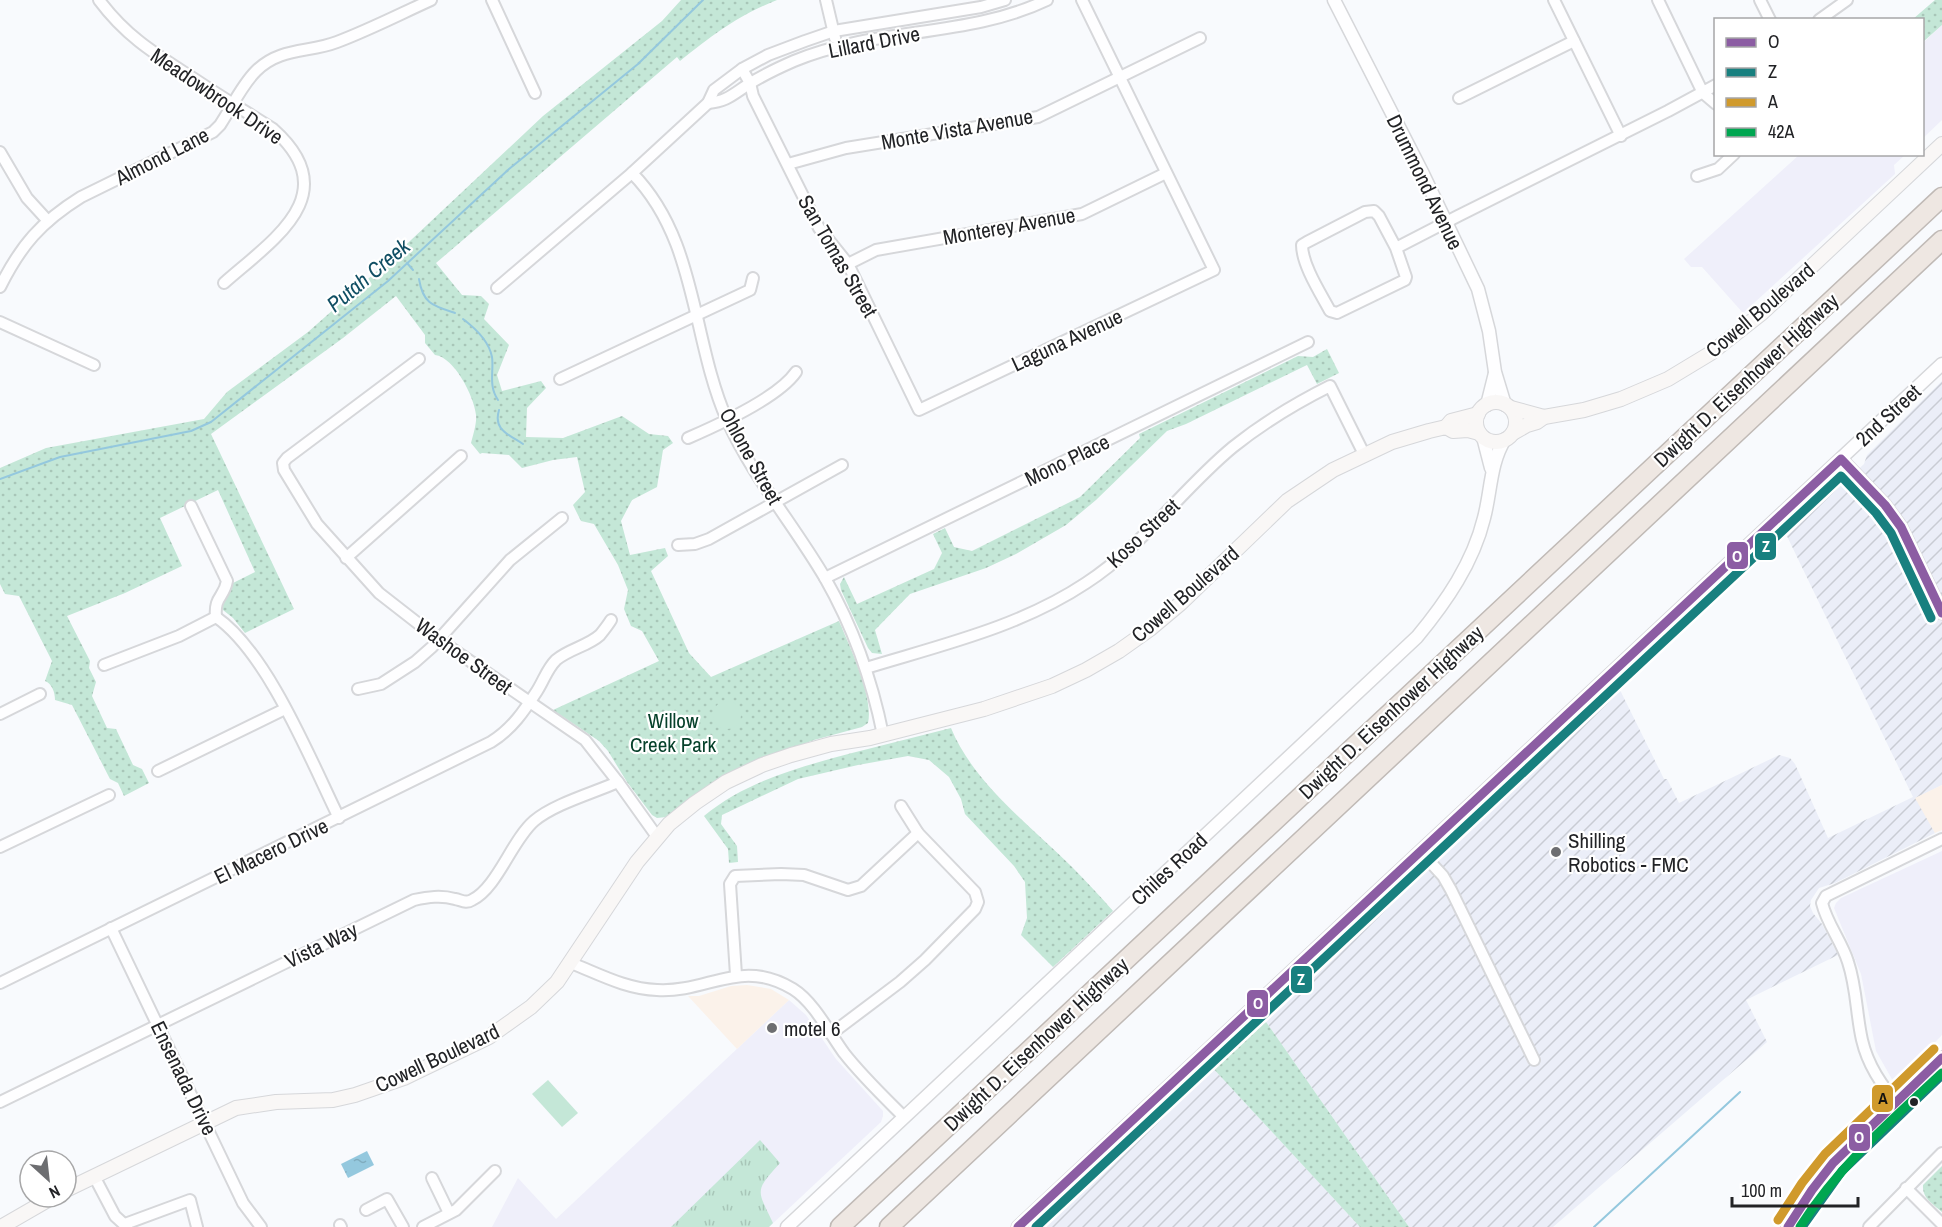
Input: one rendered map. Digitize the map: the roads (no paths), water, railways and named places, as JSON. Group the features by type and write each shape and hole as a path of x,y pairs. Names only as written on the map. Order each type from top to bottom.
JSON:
{"highway":[{"name":"Dwight D. Eisenhower Highway","path":"840,1227 1942,197"},
{"name":"Dwight D. Eisenhower Highway","path":"889,1227 1942,240"}],"main road":[{"name":"Cowell Boulevard","path":"1509,436 1527,424 1537,422 1544,417 1584,410 1621,399 1668,379 1711,353 1762,313 1942,144"},
{"path":"1499,402 1508,406 1516,420 1509,436 1496,442 1481,435 1476,420 1482,409 1499,402"},
{"name":"Cowell Boulevard","path":"1508,406 1544,417"},
{"name":"Cowell Boulevard","path":"1446,428 1451,422 1482,409"},
{"name":"Cowell Boulevard","path":"78,1184 236,1108 252,1104 333,1100 375,1089 404,1078 489,1037 531,1007 556,982 638,862 660,836 677,828 721,796 761,775 876,736 1021,698 1078,674 1111,656 1150,629 1181,603 1287,501 1333,470 1392,442 1446,428 1468,430 1481,435"},
{"path":"1800,1227 1810,1208 1835,1176 1942,1058"},
{"path":"1788,1227 1833,1163 1899,1105 1942,1073"},
{"path":"2,1227 33,1209"}],"street":[{"name":"Meadowbrook Drive","path":"99,0 132,38 273,129 286,140 297,156 303,173 303,194 297,213 285,230 224,283"},
{"name":"Almond Lane","path":"0,287 31,236 63,208 213,132 255,71 272,59 292,51 336,42 431,0"},
{"path":"492,0 535,93"},
{"path":"826,0 838,47"},
{"name":"Lillard Drive","path":"497,288 632,173 708,103 714,90 742,69 789,47 834,31 1005,0"},
{"name":"Lillard Drive","path":"708,103 724,101 750,83 795,61 838,47 951,28 1009,15 1047,0"},
{"path":"1082,0 1166,173"},
{"name":"Drummond Avenue","path":"1334,0 1478,290 1489,331 1495,372 1508,406"},
{"path":"1554,0 1621,136"},
{"path":"1658,0 1704,93 1714,102"},
{"path":"1760,0 1769,18"},
{"path":"1821,18 1847,0"},
{"path":"948,12 951,28"},
{"name":"Monte Vista Avenue","path":"788,164 846,148 1038,117 1200,38"},
{"path":"1459,98 1574,41"},
{"path":"789,47 795,61"},
{"name":"San Tomas Street","path":"742,69 750,83 753,96 819,228 848,264 919,410"},
{"path":"1396,249 1714,87"},
{"path":"0,152 27,198 48,221"},
{"path":"1697,176 1718,169 1732,156"},
{"name":"Ohlone Street","path":"632,173 653,198 671,229 681,253 713,376 727,419 825,578 849,624 866,668 876,736"},
{"name":"Monterey Avenue","path":"848,264 876,250 1083,214 1166,173"},
{"name":"Laguna Avenue","path":"919,410 1214,270 1166,173"},
{"path":"1374,211 1380,216 1396,249 1405,280 1337,313 1330,311 1315,284 1302,252 1302,245 1365,212 1374,211"},
{"path":"560,379 750,290 753,278"},
{"path":"0,322 94,365"},
{"name":"Mono Place","path":"825,578 1308,342"},
{"name":"Washoe Street","path":"419,359 287,458 284,470 317,524 380,593 438,639 585,740 660,836"},
{"name":"2nd Street","path":"1018,1227 1942,364"},
{"path":"688,438 777,392 789,382 796,372"},
{"name":"Drummond Avenue","path":"1482,409 1495,372"},
{"name":"Koso Street","path":"866,668 1016,620 1053,603 1087,583 1113,562 1233,447 1288,409 1330,387 1364,454"},
{"path":"1481,435 1489,455 1492,474"},
{"path":"1492,474 1500,449 1509,436"},
{"path":"346,558 461,456"},
{"path":"1841,459 1885,505 1901,527 1942,613"},
{"path":"678,546 709,539 842,465"},
{"name":"Chiles Road","path":"787,1227 1417,637 1438,612 1457,583 1474,548 1484,520 1492,474"},
{"path":"191,506 226,581 225,589 216,600 216,617"},
{"path":"358,689 381,684 399,675 424,655 510,560 562,518"},
{"path":"104,665 179,636 216,617"},
{"path":"216,617 223,622 261,667 285,709 339,818"},
{"name":"El Macero Drive","path":"0,983 491,742 515,724 548,670 557,660 567,652 599,636 611,620"},
{"path":"0,714 40,694"},
{"path":"158,771 285,709"},
{"name":"Vista Way","path":"0,1102 414,900 440,896 468,902 475,899 494,878 524,831 535,820 547,812 618,782"},
{"path":"0,847 109,795"},
{"path":"831,1034 900,982 925,960 975,909 978,902 975,892 918,833 901,806"},
{"path":"736,975 730,884 735,876 804,875 848,890 855,889 918,833"},
{"path":"1899,1105 1877,1078 1870,1064 1862,1039 1852,976 1840,941 1824,912 1822,903 1826,896 1942,839"},
{"path":"1421,852 1443,876 1451,890 1534,1060"},
{"name":"Ensenada Drive","path":"111,928 243,1203 261,1227"},
{"path":"571,963 629,987 658,990 687,988 736,975 752,975 795,990 807,1002 854,1065 903,1116"},
{"path":"1869,1227 1942,1154"},
{"path":"423,1227 456,1210 495,1171"},
{"path":"94,1176 115,1216 126,1225 190,1200 197,1227"},
{"path":"432,1179 449,1213"},
{"path":"1906,1188 1942,1224"},
{"path":"366,1209 387,1199 403,1227"}],"water":[{"path":"367,1151 374,1165 348,1178 341,1164"}],"waterway":[{"name":"Putah Creek","path":"0,479 60,457 191,431 211,422 388,281 509,169 638,64 703,0"},
{"path":"407,263 413,270"},
{"path":"419,279 423,294 430,303 455,313"},
{"path":"463,319 481,335 488,346 492,357 492,383 498,400"},
{"path":"499,410 500,427 523,444"},
{"path":"1594,1227 1740,1092"}],"place":[{"name":"Shilling Robotics - FMC","path":"1556,852"},
{"name":"motel 6","path":"772,1028"}],"park label":[{"name":"Willow Creek Park","path":"673,732"}]}
